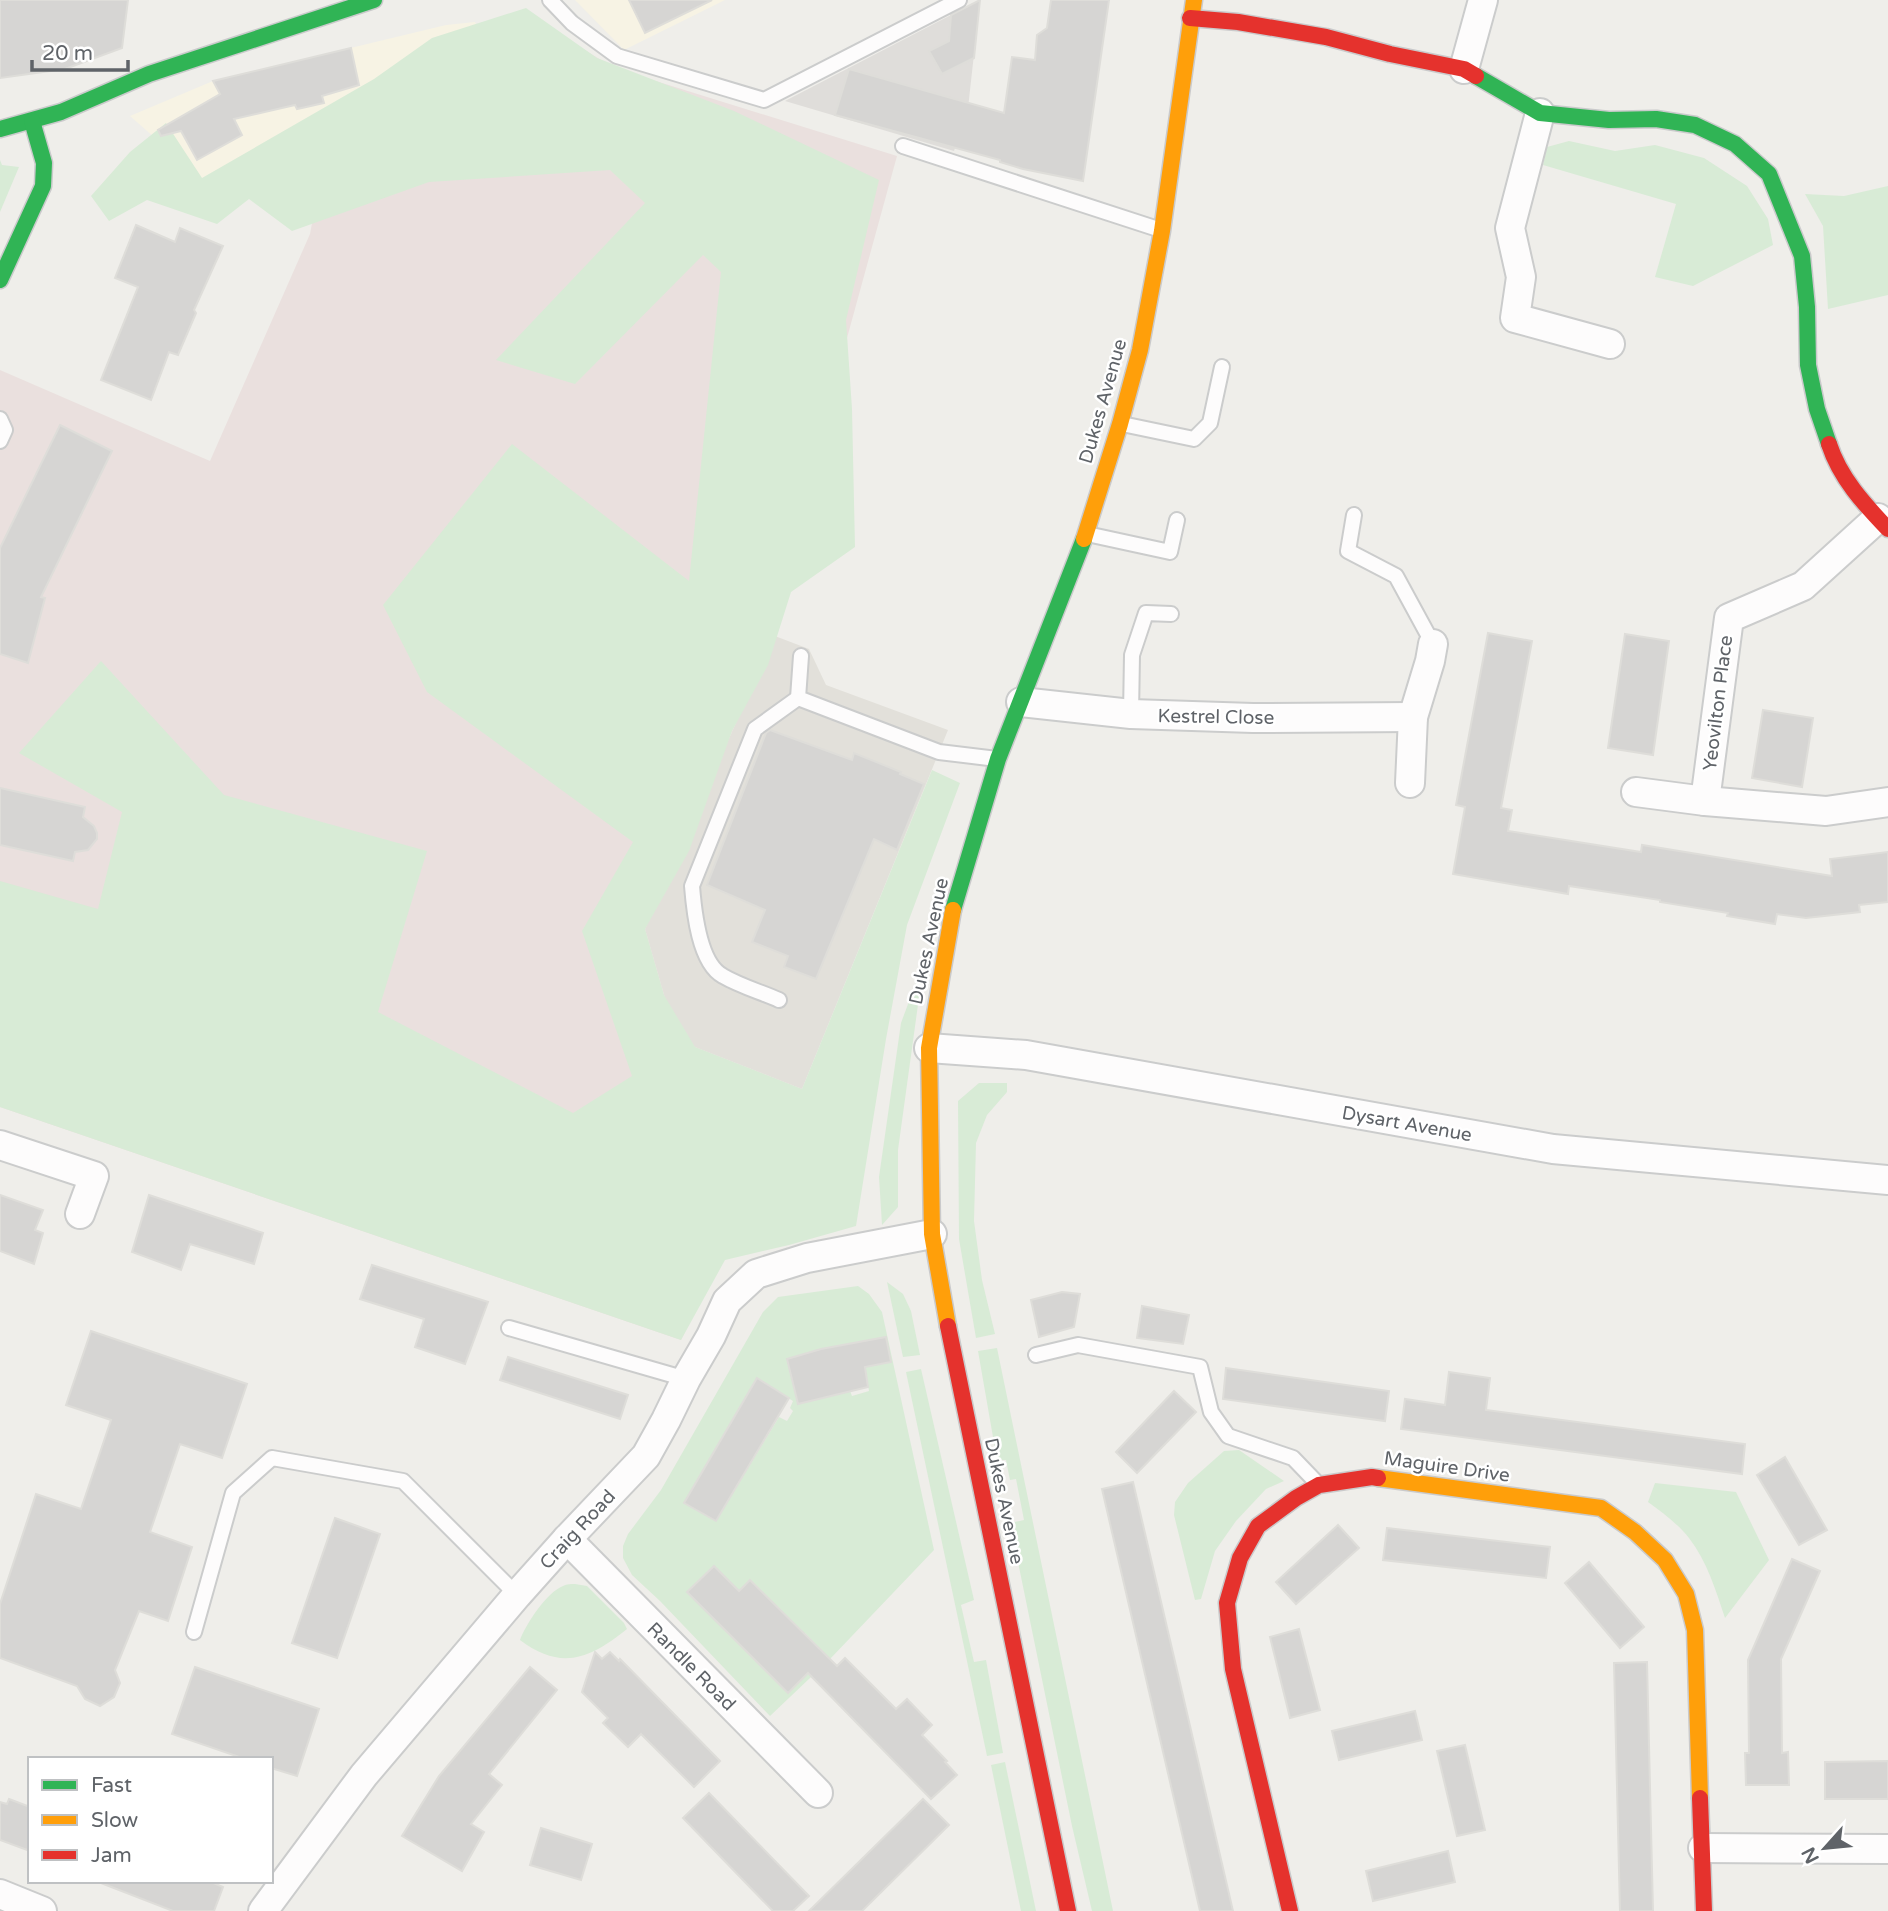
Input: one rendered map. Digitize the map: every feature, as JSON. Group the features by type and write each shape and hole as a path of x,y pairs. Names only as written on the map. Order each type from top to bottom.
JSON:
{"street":[{"path":"0,129 61,112 170,66 374,0"},
{"name":"Dukes Avenue","path":"1068,1911 953,1353 932,1234 929,1048 954,905 998,759 1086,533 1140,350 1162,231 1194,0"},
{"path":"1464,69 1483,0"},
{"path":"1190,18 1238,22 1326,37 1390,54 1464,69 1541,113 1609,120 1656,119 1695,125 1735,144 1769,174 1802,256 1807,307 1808,365 1817,409 1834,459 1861,501 1883,523"},
{"path":"1541,113 1510,228 1521,277 1515,318 1609,344"},
{"path":"0,280 43,186 44,163 32,121"},
{"name":"Yeovilton Place","path":"1704,802 1729,618 1803,586 1883,523"},
{"path":"1410,783 1413,717 1433,644"},
{"name":"Kestrel Close","path":"1021,702 1131,713 1253,718 1413,717"},
{"path":"1636,792 1704,802 1826,811 1888,802"},
{"name":"Dysart Avenue","path":"929,1048 1026,1055 1553,1149 1888,1180"},
{"path":"0,1145 94,1176 80,1214"},
{"name":"Craig Road","path":"262,1911 364,1775 517,1595 646,1456 727,1301 756,1274 807,1258 932,1234"},
{"name":"Maguire Drive","path":"1290,1911 1233,1669 1227,1603 1240,1558 1258,1526 1296,1498 1320,1485 1372,1477 1601,1508 1635,1532 1665,1560 1686,1594 1695,1630 1704,1911"},
{"name":"Randle Road","path":"567,1539 818,1793"},
{"path":"1703,1848 1888,1849"},
{"path":"0,1894 42,1911"}],"lane":[{"path":"550,0 572,23 617,56 764,100 959,0"},
{"path":"902,146 1162,231"},
{"path":"1120,424 1194,439 1210,423 1222,367"},
{"path":"0,419 5,430 0,441"},
{"path":"1354,515 1348,551 1396,576 1433,644"},
{"path":"1086,533 1170,552 1177,520"},
{"path":"1131,713 1132,655 1146,613 1171,614"},
{"path":"798,698 801,656"},
{"path":"798,698 940,752 998,759"},
{"path":"779,1000 720,975 705,956 693,906 692,886 755,729 798,698"},
{"path":"509,1328 686,1379"},
{"path":"1036,1355 1078,1345 1199,1367 1211,1412 1228,1436 1293,1458 1320,1485"},
{"path":"194,1632 233,1493 272,1458 403,1481 517,1595"}],"shaded area":[{"path":"575,0 725,0 624,50"},
{"path":"980,0 964,144 956,145 954,151 785,101"},
{"path":"533,18 614,68 897,156 750,691 645,929 677,1040 802,1089 681,1340 0,1107 0,370 210,461 310,234 334,108"},
{"path":"475,22 482,37 204,181 130,116 213,81 446,25"},
{"path":"767,633 809,649 826,685 948,730 802,1089 677,1040 645,929 750,691"}],"green space":[{"path":"526,8 597,58 734,111 879,180 846,320 852,409 855,547 791,592 768,665 732,731 689,851 645,929 664,995 695,1047 802,1089 932,770 960,783 907,925 856,1226 725,1260 681,1340 0,1107 0,881 98,909 122,812 19,753 101,661 224,795 427,851 378,1012 573,1113 632,1076 582,931 633,842 427,692 383,605 512,444 689,581 721,272 703,255 575,384 496,360 645,203 610,170 429,182 292,231 249,199 217,224 147,200 109,221 91,196 130,152 166,123 202,178 374,79 432,38"},
{"path":"1569,141 1615,151 1655,145 1704,158 1747,186 1768,219 1773,245 1693,286 1655,277 1676,204 1543,165 1547,147"},
{"path":"0,160 2,165 19,167 0,212"},
{"path":"1888,186 1888,295 1828,309 1823,226 1805,194 1844,196"},
{"path":"924,961 898,1150 898,1207 882,1225 879,1177 901,1023"},
{"path":"979,1083 1007,1083 1007,1092 987,1115 976,1143 974,1221 982,1280 995,1334 976,1338 959,1239 958,1101"},
{"path":"887,1282 903,1294 911,1311 920,1355 903,1357"},
{"path":"858,1286 869,1294 882,1312 934,1550 830,1659 770,1716 632,1575 623,1558 623,1546 628,1534 661,1490 763,1312 778,1297","holes":["886,1337 891,1362 865,1367 860,1344","820,1350 866,1375 869,1391 852,1396 850,1391 798,1404 787,1359","788,1398 793,1401 790,1408 793,1411 787,1421 779,1417 716,1521 685,1503","750,1581 792,1646 805,1633 824,1653 814,1668 788,1693 739,1591"]},
{"path":"997,1348 1113,1911 1092,1911 1072,1826 1010,1523 1024,1520 1016,1479 1010,1480 1006,1460 997,1460 978,1351"},
{"path":"921,1369 974,1600 961,1605 974,1662 986,1660 1003,1753 987,1756 906,1372"},
{"path":"1239,1450 1284,1481 1266,1489 1236,1521 1215,1551 1201,1599 1195,1600 1174,1515 1175,1502 1188,1483 1224,1451"},
{"path":"1655,1483 1736,1492 1769,1560 1725,1618 1701,1556 1685,1533 1648,1502"},
{"path":"564,1585 587,1586 627,1629 600,1648 575,1657 549,1656 520,1640 532,1617 550,1595"},
{"path":"1005,1762 1036,1911 1021,1911 991,1765"}],"building":[{"path":"0,0 128,0 122,48 65,69 0,78"},
{"path":"629,0 712,0 645,33"},
{"path":"980,0 974,58 942,74 929,51 949,41 951,15"},
{"path":"1051,0 1109,0 1083,181 1023,169 1000,160 835,115 849,69 1004,113 1012,57 1035,60 1037,35 1047,28"},
{"path":"351,48 359,85 322,96 324,103 297,109 295,105 234,119 242,135 197,160 181,131 161,136 158,130 220,94 213,81"},
{"path":"136,225 175,242 180,228 223,246 194,310 196,313 178,355 169,352 151,400 101,380 138,287 115,278"},
{"path":"60,425 112,451 41,597 45,598 28,663 0,654 0,548"},
{"path":"1488,633 1532,641 1501,808 1512,810 1508,831 1641,852 1642,845 1832,876 1830,859 1888,852 1888,902 1859,905 1860,912 1806,918 1777,914 1775,924 1660,900 1569,886 1568,894 1453,874 1465,807 1456,805"},
{"path":"1625,634 1669,641 1653,755 1608,748"},
{"path":"1763,710 1813,718 1802,787 1752,778"},
{"path":"770,730 852,760 854,753 924,784 897,850 874,839 816,979 784,967 788,956 752,942 765,910 707,885 766,733"},
{"path":"0,788 85,807 83,817 94,826 97,839 88,850 75,852 73,861 0,845"},
{"path":"0,1195 43,1210 35,1230 43,1233 34,1264 0,1251"},
{"path":"149,1195 263,1233 254,1264 190,1244 181,1270 132,1252"},
{"path":"372,1265 488,1302 465,1364 415,1347 424,1319 360,1299"},
{"path":"1062,1292 1080,1294 1074,1327 1039,1337 1031,1300"},
{"path":"1142,1306 1189,1315 1183,1344 1137,1338"},
{"path":"91,1331 247,1384 222,1458 180,1444 150,1532 192,1547 168,1621 139,1611 115,1670 120,1683 114,1697 100,1706 85,1699 77,1686 0,1658 0,1604 36,1494 81,1509 111,1420 66,1405"},
{"path":"886,1337 891,1362 865,1367 868,1387 798,1404 787,1359 821,1349"},
{"path":"508,1357 628,1395 620,1419 500,1380"},
{"path":"1226,1368 1389,1391 1385,1421 1223,1399"},
{"path":"1449,1372 1490,1378 1486,1410 1745,1444 1742,1474 1401,1429 1405,1399 1445,1405"},
{"path":"757,1378 789,1398 716,1521 684,1503"},
{"path":"1174,1391 1196,1412 1137,1473 1116,1452"},
{"path":"1785,1457 1827,1530 1799,1545 1757,1475"},
{"path":"1133,1482 1233,1911 1200,1911 1102,1489"},
{"path":"335,1518 380,1534 337,1658 292,1643"},
{"path":"1338,1525 1359,1548 1296,1604 1276,1582"},
{"path":"1387,1528 1550,1547 1546,1578 1383,1560"},
{"path":"1792,1559 1820,1571 1781,1659 1782,1753 1788,1752 1789,1785 1746,1785 1745,1753 1749,1753 1748,1660"},
{"path":"1589,1562 1644,1627 1620,1648 1565,1583"},
{"path":"714,1566 739,1591 750,1580 837,1666 845,1658 896,1709 907,1699 932,1725 922,1735 957,1775 931,1799 808,1673 788,1693 687,1592"},
{"path":"1299,1629 1320,1710 1290,1718 1270,1637"},
{"path":"595,1652 602,1659 610,1652 619,1661 620,1659 720,1761 694,1787 641,1734 628,1747 603,1723 608,1718 582,1692"},
{"path":"1647,1662 1653,1911 1620,1911 1614,1663"},
{"path":"195,1667 319,1709 297,1776 273,1769 273,1757 239,1757 172,1734"},
{"path":"530,1667 557,1690 489,1774 502,1785 471,1824 484,1832 462,1871 402,1836 439,1776"},
{"path":"1415,1711 1422,1740 1339,1760 1332,1731"},
{"path":"1465,1745 1485,1830 1457,1836 1437,1751"},
{"path":"1888,1761 1888,1799 1825,1799 1825,1762"},
{"path":"709,1793 809,1896 793,1911 773,1911 683,1818"},
{"path":"9,1799 28,1806 28,1850 0,1840 0,1802 7,1804"},
{"path":"923,1799 949,1825 862,1911 809,1911"},
{"path":"541,1828 592,1844 581,1880 530,1865"},
{"path":"1448,1851 1455,1882 1373,1901 1366,1871"},
{"path":"101,1883 214,1883 223,1887 214,1911 173,1911"}],"traffic: fast":[{"path":"0,129 61,112 149,74 374,0"},
{"path":"1476,76 1540,113 1609,120 1656,119 1695,125 1735,144 1769,174 1802,256 1807,307 1808,365 1817,409 1829,444"},
{"path":"0,280 43,186 44,163 32,121"},
{"path":"953,910 998,759 1084,539"}],"traffic: slow":[{"path":"1084,539 1140,350 1162,231 1194,0"},
{"path":"948,1326 932,1234 929,1048 953,910"},
{"path":"1378,1478 1601,1508 1635,1532 1665,1560 1686,1594 1695,1630 1700,1798"}],"traffic: jam":[{"path":"1190,18 1238,22 1326,37 1390,54 1464,69 1476,76"},
{"path":"1829,444 1846,479 1888,529"},
{"path":"948,1326 1068,1911"},
{"path":"1290,1911 1233,1669 1227,1603 1240,1558 1258,1526 1319,1485 1378,1478"},
{"path":"1700,1798 1704,1911"}]}
